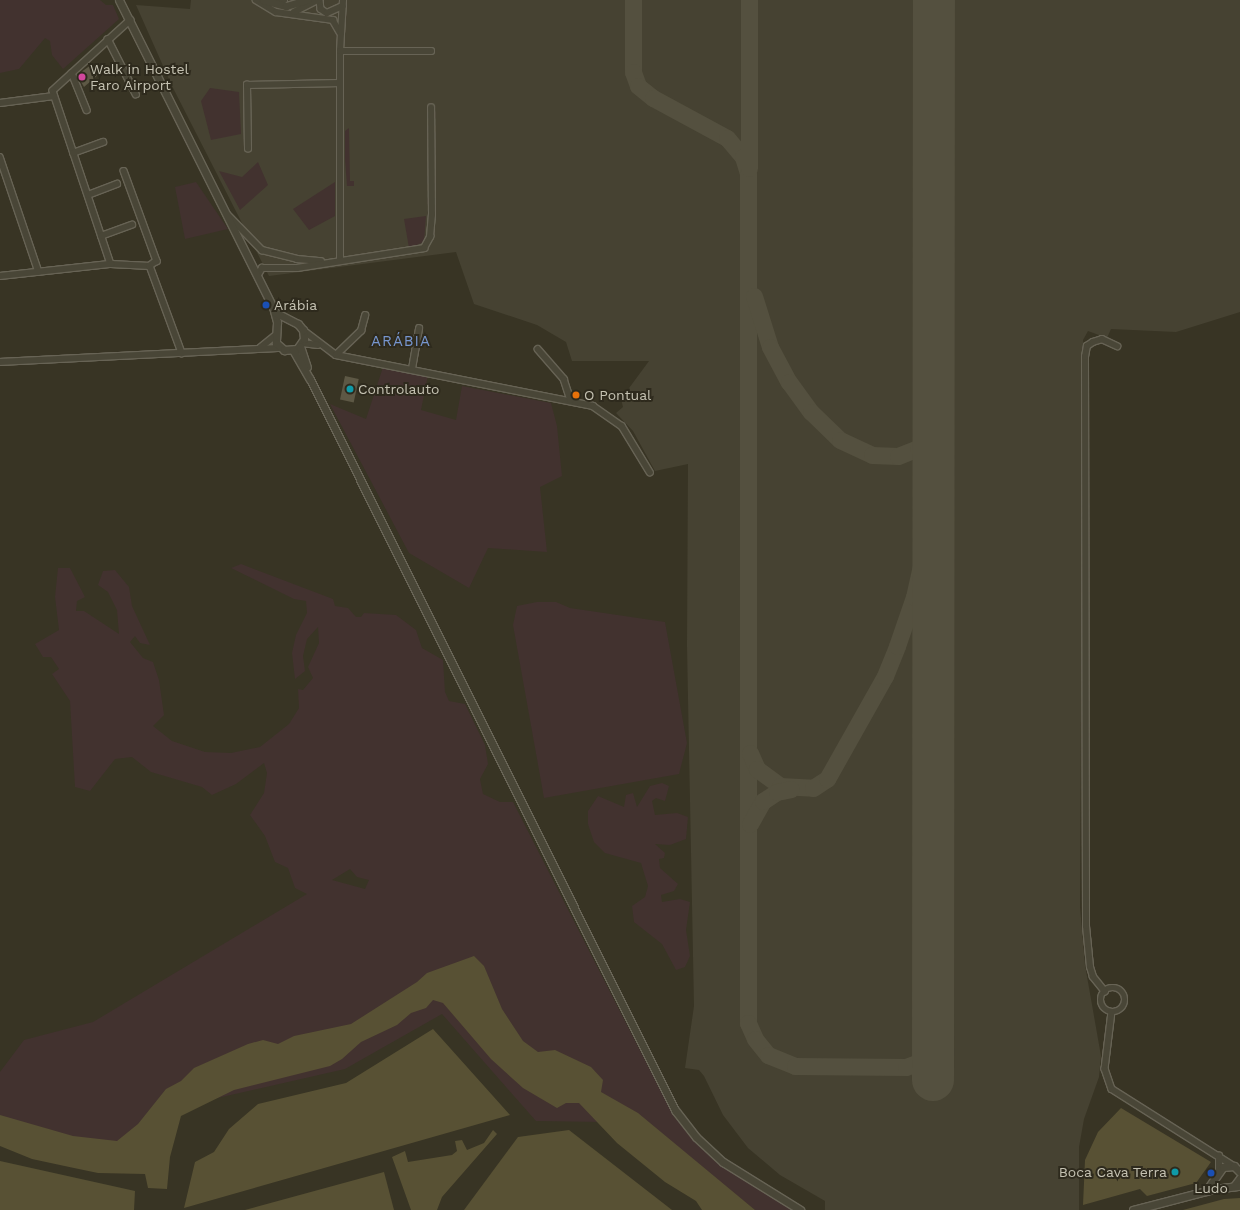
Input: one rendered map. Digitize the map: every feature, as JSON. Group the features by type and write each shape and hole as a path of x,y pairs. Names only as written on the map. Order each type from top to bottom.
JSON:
{"street":[{"path":"119,0 131,20 276,313 275,333 280,348"},
{"path":"256,0 276,12 333,20 340,32"},
{"path":"263,0 286,6 307,0"},
{"path":"278,0 284,0"},
{"path":"286,13 305,9 319,0 321,9 327,13 343,3"},
{"path":"340,260 340,32 343,3"},
{"path":"111,264 53,91 108,39 131,20"},
{"path":"108,39 136,94"},
{"path":"340,51 431,51"},
{"path":"72,74 87,110"},
{"path":"248,149 247,85 340,83"},
{"path":"0,102 54,96"},
{"path":"258,275 262,268 297,268 340,260 419,250 428,244 432,215 431,108"},
{"path":"73,153 103,142"},
{"path":"0,157 39,272"},
{"path":"0,276 111,264 150,266 157,260 124,171"},
{"path":"88,194 117,184"},
{"path":"228,215 267,253 297,259 331,262"},
{"path":"101,236 132,225"},
{"path":"150,266 182,353"},
{"path":"276,313 303,330 318,345 336,355 571,400 602,410 622,426 650,472"},
{"path":"336,355 361,331 365,316"},
{"path":"260,348 275,333 283,322 290,321"},
{"path":"412,369 420,329"},
{"path":"303,330 301,345 310,379"},
{"path":"1112,1012 1102,1003 1105,992 1092,972 1086,926 1085,357 1086,346 1093,342 1102,339 1117,346"},
{"path":"0,362 260,348 280,348 293,350 301,345 318,345"},
{"path":"538,349 564,379 571,400"},
{"path":"293,350 310,379 675,1110 696,1137 723,1162 800,1210"},
{"path":"1105,992 1118,989 1125,997 1122,1008 1112,1012"},
{"path":"1112,1012 1105,1069 1112,1088 1219,1156 1238,1172"},
{"path":"1219,1156 1219,1174 1226,1186"},
{"path":"1206,1191 1226,1166 1238,1172"},
{"path":"1133,1210 1226,1186 1237,1186 1238,1172"}],"shaded area":[{"path":"0,0 100,0 106,5 113,5 119,19 63,69 52,55 50,41 45,38 19,69 0,73"},
{"path":"191,0 1240,0 1240,312 1176,332 1111,329 1107,338 1088,331 1083,340 1080,907 1085,965 1101,1056 1099,1077 1084,1119 1079,1147 1079,1210 825,1210 825,1201 780,1175 748,1148 723,1115 704,1076 699,1070 685,1068 694,1006 687,646 688,464 655,471 633,431 616,413 623,407 621,399 649,361 572,361 566,342 537,325 474,304 456,252 269,276 172,86 136,5 190,9"},
{"path":"210,88 239,92 241,134 211,140 201,101"},
{"path":"349,128 350,181 354,181 354,186 347,186 345,131"},
{"path":"258,162 268,185 240,210 219,171 242,177"},
{"path":"196,182 228,229 185,239 175,187"},
{"path":"335,182 335,216 309,230 293,209"},
{"path":"426,216 424,242 409,248 404,219"},
{"path":"383,367 428,375 421,410 456,420 462,386 551,403 557,426 562,476 540,487 547,552 488,548 469,588 409,553 330,404 366,419"},
{"path":"241,564 333,599 335,606 348,608 356,617 361,617 364,613 396,615 416,630 422,648 443,660 445,692 449,701 465,704 485,745 488,764 480,779 483,794 500,802 513,802 674,1117 717,1163 792,1210 755,1210 685,1155 602,1122 536,1121 442,1014 345,1069 182,1106 157,1166 0,1140 0,1072 24,1040 93,1022 307,894 295,888 288,868 275,862 265,836 250,815 264,793 267,773 264,763 236,784 212,795 202,787 151,772 132,757 115,759 90,791 75,787 70,701 52,674 59,669 51,657 43,657 35,644 59,630 55,597 58,568 70,568 85,597 77,601 76,611 84,611 119,634 117,610 108,592 98,585 103,571 115,570 129,587 132,606 150,645 140,643 135,636 130,642 143,658 153,662 159,680 164,715 153,726 172,741 205,752 231,753 260,747 289,724 299,708 298,689 303,690 313,678 308,667 319,643 318,627 307,639 303,656 305,671 295,679 292,653 296,635 307,613 306,601 294,599 231,568","holes":["350,869 357,877 369,880 365,889 332,880"]},
{"path":"537,602 556,602 570,608 665,622 687,743 679,774 544,798 513,625 517,606"},
{"path":"662,783 669,786 665,801 656,798 652,801 655,815 677,813 688,817 686,839 670,845 655,844 665,853 664,858 659,859 660,868 678,884 674,891 661,895 662,902 680,899 690,902 686,930 690,956 685,967 676,970 662,944 634,922 632,906 645,897 648,886 641,863 605,853 594,842 588,824 588,811 598,796 624,807 626,795 633,793 637,807 650,786"},
{"path":"474,956 484,966 502,1009 523,1041 538,1052 555,1050 591,1067 603,1080 601,1092 638,1113 755,1210 702,1210 696,1201 665,1182 617,1143 579,1103 566,1103 557,1108 523,1088 491,1059 443,1003 433,1000 426,1008 411,1013 397,1025 361,1042 342,1059 330,1066 234,1090 181,1116 170,1157 167,1189 148,1188 145,1174 98,1173 32,1159 0,1146 0,1115 73,1136 117,1141 138,1124 166,1089 181,1081 194,1068 248,1044 263,1040 278,1044 294,1036 351,1024 417,982 427,973"},
{"path":"433,1029 510,1115 184,1208 195,1162 214,1152 229,1129 258,1104 346,1083"},
{"path":"1121,1108 1211,1162 1196,1183 1147,1196 1140,1189 1083,1205 1085,1160 1098,1132"},
{"path":"493,1130 497,1134 442,1197 437,1210 411,1210 392,1157 405,1151 408,1162 452,1155 457,1151 455,1141 462,1140 467,1150 484,1143"},
{"path":"569,1130 672,1210 464,1210 518,1137"},
{"path":"0,1161 135,1191 134,1210 0,1210"},
{"path":"384,1172 394,1210 245,1210"},
{"path":"1240,1198 1240,1210 1183,1210 1224,1199"}],"building":[{"name":"Walk in Hostel Faro Airport","path":"91,65 98,75 84,87 77,75"},
{"name":"Controlauto","path":"345,376 359,379 354,402 340,399"}],"taxiway":[{"path":"633,0 633,72 638,86 653,98 727,138 743,157 748,173 748,1023 755,1039 768,1055 795,1066 906,1067 922,1061 933,1043"},
{"path":"749,0 749,168"},
{"path":"754,296 770,347 789,382 811,412 840,440 872,455 898,456 918,448 925,440 933,420"},
{"path":"750,753 757,769 780,786 813,788 827,779 885,676 897,646 914,597 932,516"},
{"path":"750,824 763,801 777,792 791,789"}],"runway":[{"path":"933,1080 934,0"}],"place":[{"name":"Walk in Hostel Faro Airport","path":"82,77"},
{"name":"Arábia","path":"266,305"},
{"name":"Controlauto","path":"350,389"},
{"name":"O Pontual","path":"576,395"},
{"name":"Boca Cava Terra","path":"1175,1172"},
{"name":"Ludo","path":"1211,1173"}],"district":[{"name":"ARÁBIA","path":"401,342"}]}
